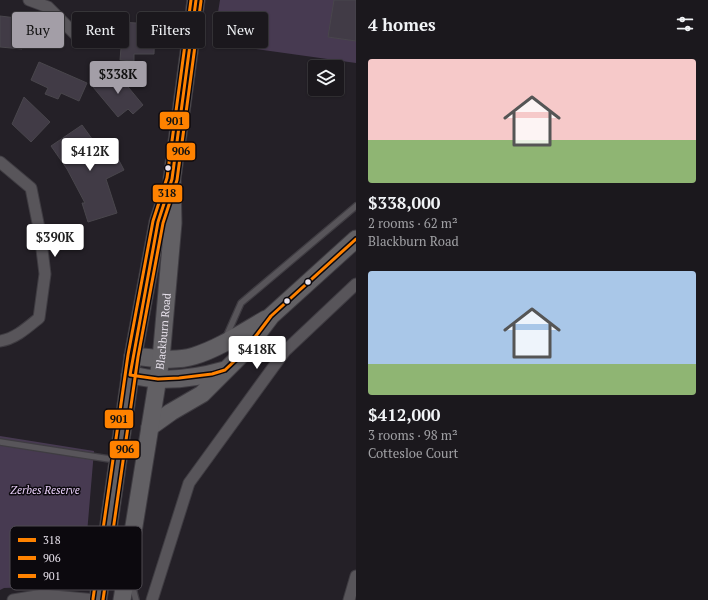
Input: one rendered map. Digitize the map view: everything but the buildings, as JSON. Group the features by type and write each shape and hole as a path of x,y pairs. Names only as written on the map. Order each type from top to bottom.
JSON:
{"main road":[{"name":"Blackburn Road","path":"134,526 161,359 173,223 172,180 196,0"},
{"name":"Blackburn Road","path":"108,526 133,356 158,222 172,180"},
{"path":"150,427 171,412 202,394 243,353 271,316 356,239"},
{"path":"133,356 161,359 176,359 194,356 224,343 271,316"},
{"path":"130,375 158,379 192,377 212,374 225,370"},
{"name":"Blackburn Road","path":"97,600 99,590"},
{"name":"Blackburn Road","path":"122,600 124,590"}],"street":[{"path":"29,0 48,7 72,30"},
{"path":"0,162 31,188 40,233 45,274 39,318 20,333 0,341"},
{"path":"152,600 189,483 285,351 356,284"},
{"path":"349,600 356,576"},
{"path":"13,600 43,595 97,600"}],"lane":[{"path":"224,343 241,302 356,206"},
{"path":"0,442 118,461"},
{"path":"133,590 136,600"}],"green space":[{"path":"220,0 356,0 356,63 344,61 344,60 249,48 268,48 268,12 218,12"},
{"name":"Zerbes Reserve","path":"0,436 94,451 88,526 10,526 10,588 0,590"}],"transit line":[{"name":"901","path":"103,526 128,355 153,221 167,178 191,0"},
{"name":"318","path":"196,0 172,179 158,222 130,375 158,379 179,378 212,374 225,370 243,353 271,316 356,239"},
{"name":"906","path":"114,526 138,357 163,223 177,180 201,1"},
{"name":"901","path":"93,599 94,590"},
{"name":"906","path":"103,600 104,590"}]}
